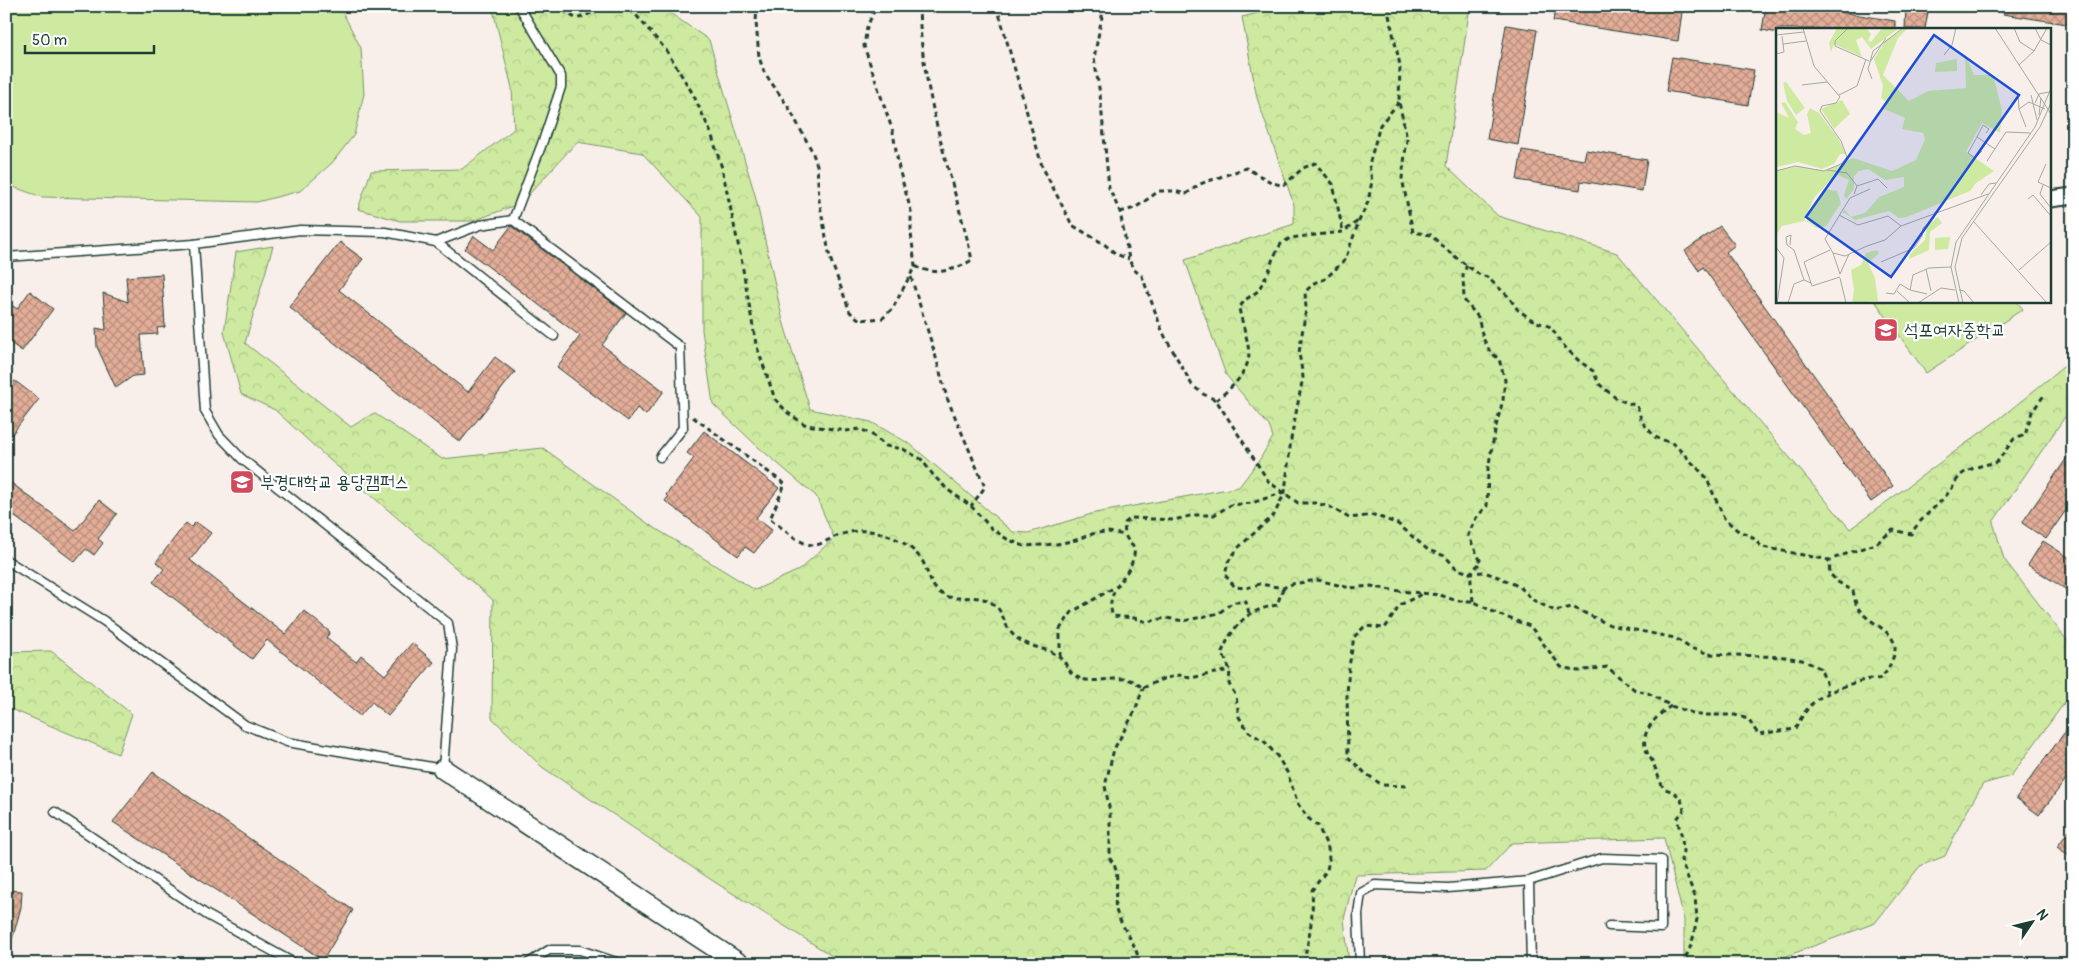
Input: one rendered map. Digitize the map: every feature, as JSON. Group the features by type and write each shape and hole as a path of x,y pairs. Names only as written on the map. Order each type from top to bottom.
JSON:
{"street":[{"path":"2052,199 2073,196"},
{"path":"443,769 732,962"}],"lane":[{"path":"513,220 561,87 561,76 519,6"},
{"path":"436,242 480,225 513,220 680,347 683,428 660,457"},
{"path":"6,257 194,244 300,230 385,232 436,242 554,336"},
{"path":"6,560 104,621 245,725 287,742 443,769 452,649 448,623 242,459 219,435 205,411 194,244"},
{"path":"55,812 207,915 296,964"},
{"path":"1360,964 1358,914 1361,893 1375,885 1448,888 1529,881 1602,858 1661,860 1661,928 1609,926"},
{"path":"1529,881 1531,964"},
{"path":"527,964 549,950 580,950 622,964"}],"path":[{"path":"555,6 577,19 608,6"},
{"path":"621,6 636,14 666,50 693,94 711,133 722,168 741,258 756,344 775,399 788,413 806,425 846,431 860,429 871,434 886,446 904,449 921,459 948,490 971,506 991,528 1007,539 1024,546 1057,544 1095,533 1108,532 1125,535"},
{"path":"757,6 756,30 759,58 764,72 789,108 812,151 817,165 819,200 830,258 850,312 860,320 883,318 892,308 915,266 911,233 911,211 899,169 893,132 864,46 866,27 878,6"},
{"path":"915,266 923,270 938,272 958,268 972,260 935,121 920,25 919,6"},
{"path":"997,6 1042,166 1050,186 1072,225 1104,244 1116,254 1129,259"},
{"path":"1104,6 1094,58 1100,94 1109,188 1120,212 1129,259 1133,269 1142,276 1163,333 1192,385 1203,394 1216,400 1269,482 1298,503 1316,503 1330,507 1350,518 1374,515 1398,524 1428,550 1445,556 1457,569 1470,573 1484,572 1501,578 1520,587 1534,600 1555,611 1572,607 1610,625 1675,638 1690,648 1710,654 1785,657 1802,660 1820,668 1826,682 1827,694"},
{"path":"1390,6 1389,15 1400,66 1400,102 1407,138 1402,178 1413,232 1431,235 1442,246 1480,275 1487,277 1508,296 1518,310 1534,321 1551,327 1561,343 1593,372 1600,384 1617,399 1637,406 1642,422 1655,437 1674,444 1706,476 1724,518 1738,530 1751,536 1762,547 1829,560 1877,543 1893,530 1911,534 1918,522 1932,512 1960,476 1977,467 1997,462 2014,439 2025,435 2032,412 2045,394"},
{"path":"1400,102 1380,124 1370,165 1372,181 1368,202 1345,260 1325,279 1314,283 1305,292 1306,309 1299,354 1303,377 1291,439 1285,492 1274,516 1239,547 1228,562 1225,575 1235,587 1246,588 1260,584 1283,588 1292,584 1318,580 1350,588 1370,586 1440,595 1456,601 1473,601 1497,614 1530,626 1561,667 1578,671 1607,667 1635,690 1648,694 1671,706 1699,715 1735,715 1748,719 1758,734 1795,729 1801,717 1813,702 1827,694 1871,678 1879,679 1886,674 1895,654 1894,643 1886,630 1871,623 1857,606 1853,591 1838,582 1830,574 1829,560"},
{"path":"1120,212 1135,208 1159,191 1174,190 1186,194 1200,184 1246,168 1270,182 1283,186 1303,168 1315,162 1333,184 1342,232"},
{"path":"1216,400 1241,375 1249,360 1239,308 1245,300 1258,291 1281,244 1290,238 1342,232 1359,221"},
{"path":"1467,265 1463,275 1464,300 1478,317 1483,338 1490,352 1499,359 1505,380 1503,400 1488,469 1487,506 1476,518 1468,535 1481,562 1470,573"},
{"path":"910,277 933,346 947,398 986,487 971,506"},
{"path":"683,409 785,484 770,519 804,543 816,546 847,531 866,530 884,534 904,542 924,564 926,574 935,589 943,595 958,600 970,596 992,603 1000,609 1010,632 1027,645 1060,657 1074,676 1098,681 1131,680 1143,688"},
{"path":"1249,613 1246,602 1233,602 1219,613 1184,621 1166,618 1147,622 1134,618 1113,616 1109,606 1134,557 1134,547 1125,535 1125,523 1131,518 1174,520 1194,515 1214,515 1231,505 1252,502 1285,492"},
{"path":"1470,573 1473,601"},
{"path":"1060,657 1060,629 1072,612 1118,586"},
{"path":"1283,588 1277,605 1249,613 1230,633 1222,652 1230,670 1230,684 1236,696 1239,717 1249,732 1265,742 1277,756 1287,772 1298,804 1308,818 1318,826 1328,848 1329,860 1327,870 1312,890 1309,941 1303,964"},
{"path":"1406,786 1382,785 1365,773 1348,757 1347,694 1354,637 1365,626 1385,628 1400,605 1422,594"},
{"path":"1143,688 1153,685 1160,680 1179,676 1190,678 1230,670"},
{"path":"1140,964 1127,930 1116,912 1118,886 1114,863 1110,859 1110,812 1105,786 1114,749 1135,711 1143,688"},
{"path":"1671,706 1659,714 1650,724 1646,735 1646,751 1653,762 1656,776 1664,789 1671,790 1682,800 1684,810 1677,819 1682,844 1681,860 1695,896 1697,919 1692,943 1686,957 1687,964"}],"green space":[{"path":"6,6 336,6 344,15 361,48 364,94 354,135 332,163 300,191 257,202 42,197 16,188 6,179"},
{"path":"492,6 660,6 709,40 755,195 783,321 810,409 871,422 910,444 1013,532 1028,533 1095,513 1239,487 1260,459 1273,437 1269,426 1226,375 1185,260 1294,224 1294,205 1257,98 1242,17 1287,6 1470,6 1446,166 1498,216 1617,253 1850,529 1999,419 2073,359 2073,405 1993,522 2004,559 2073,648 2073,691 2011,776 1983,784 1962,820 1945,856 1920,866 1875,923 1784,957 1774,964 1684,964 1684,920 1664,838 1512,843 1486,871 1355,875 1344,919 1349,964 845,964 713,881 542,767 492,718 493,600 324,455 275,410 241,394 224,332 236,252 273,246 245,343 351,427 374,413 442,459 543,448 650,525 755,590 799,570 834,538 816,496 757,446 713,404 702,330 702,217 642,153 577,142 521,203 473,221 400,221 358,209 371,171 462,169 514,129 512,88"},
{"path":"1876,302 2017,302 2023,309 1926,373"},
{"path":"51,651 132,714 118,754 6,707 6,652"}],"building":[{"path":"1556,6 1648,6 1682,12 1678,41 1553,21"},
{"path":"1766,6 1806,6 1895,21 1895,28 1776,28 1776,33 1762,30"},
{"path":"1906,6 1929,6 1925,28 1905,28"},
{"path":"2004,6 2070,6 2067,24 2003,14"},
{"path":"1506,25 1537,30 1518,145 1487,139"},
{"path":"1672,57 1754,70 1748,105 1666,91"},
{"path":"1522,150 1584,160 1586,150 1647,160 1642,191 1581,181 1580,190 1517,180"},
{"path":"511,226 626,313 602,345 664,391 646,415 637,408 628,421 557,367 580,336 465,249 474,236 493,250"},
{"path":"1720,226 1735,245 1726,252 1893,486 1871,502 1703,267 1699,271 1685,251"},
{"path":"340,242 363,259 339,290 468,392 495,357 515,372 460,442 289,307"},
{"path":"162,274 165,327 157,328 158,334 141,335 144,375 133,376 116,388 97,347 96,328 106,330 103,293 128,302 126,277"},
{"path":"30,291 53,309 22,351 6,340 6,301 17,309"},
{"path":"15,381 39,399 6,442 6,387"},
{"path":"704,431 779,488 756,518 772,530 754,553 745,547 738,556 665,501 668,497 666,495 694,458 687,453"},
{"path":"2073,449 2073,500 2046,539 2022,523"},
{"path":"6,479 75,531 99,500 117,514 98,539 103,543 94,555 86,549 75,562 6,510"},
{"path":"196,522 211,533 190,560 285,634 304,611 330,632 326,638 356,662 361,655 385,675 412,643 434,662 388,716 372,702 360,716 267,640 252,659 153,582 164,569 156,562 186,523 191,527"},
{"path":"2043,541 2073,560 2073,594 2028,565"},
{"path":"2073,721 2073,770 2039,815 2016,798"},
{"path":"153,772 353,910 323,960 113,822"},
{"path":"2073,825 2073,858 2057,847"},
{"path":"6,890 22,891 21,907 11,944 6,943"}],"place":[{"name":"석포여자중학교","path":"1886,330"},
{"name":"부경대학교 용당캠퍼스","path":"242,482"}]}
